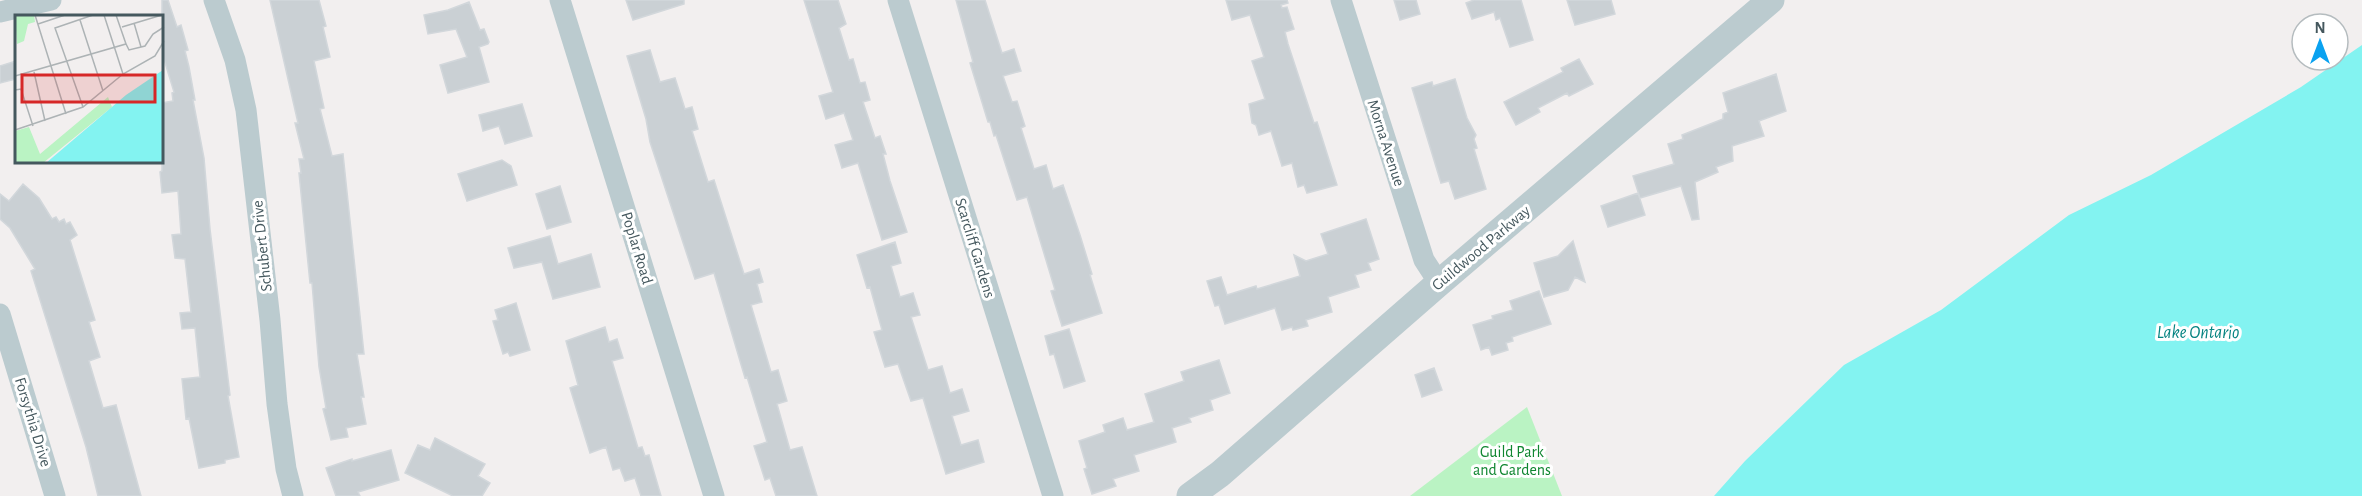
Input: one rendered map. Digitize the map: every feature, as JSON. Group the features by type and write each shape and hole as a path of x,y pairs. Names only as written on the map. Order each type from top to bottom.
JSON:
{"street":[{"path":"0,12 51,0"},
{"name":"Schubert Drive","path":"214,0 235,60 246,110 270,320 277,404 286,469 293,496"},
{"name":"Poplar Road","path":"560,0 714,496"},
{"name":"Scarcliff Gardens","path":"898,0 1053,496"},
{"name":"Morna Avenue","path":"1341,0 1424,260 1439,283"},
{"name":"Guildwood Parkway","path":"1190,496 1220,474 1439,283 1771,0"},
{"name":"Forsythia Drive","path":"0,314 55,496"}],"green space":[{"name":"Guild Park and Gardens","path":"1527,407 1562,496 1410,496"}],"water":[{"name":"Lake Ontario","path":"2362,45 2362,496 1714,496 1745,461 1844,365 1941,310 2069,215 2151,175 2323,72 2350,72 2350,53"}],"building":[{"path":"162,0 168,0 177,27 181,25 188,50 185,51 204,158 230,395 228,396 239,457 225,460 225,463 199,468 189,418 186,419 182,379 200,377 195,328 182,329 180,313 191,312 185,259 175,258 172,235 181,234 178,191 162,193 160,172 164,164 164,103 173,101 172,93 174,92 164,60 164,15 162,15"},
{"path":"270,0 319,0 326,26 323,27 330,57 314,61 324,108 320,109 332,156 343,154 364,354 357,354 366,424 346,428 348,437 331,440 323,409 326,408 319,367 299,173 301,173 299,159 304,159"},
{"path":"626,0 684,0 684,4 633,20"},
{"path":"804,0 838,0 846,24 839,28 849,60 853,59 860,83 865,82 870,100 863,102 875,138 880,136 886,154 883,154 890,181 907,232 882,240 858,163 842,168 835,145 853,140 844,113 826,119 819,96 833,92"},
{"path":"956,0 985,0 1002,53 1014,49 1021,71 1003,76 1012,102 1017,101 1025,126 1021,128 1034,169 1046,165 1053,189 1063,185 1092,274 1090,275 1102,313 1062,326 1051,291 1055,290 1027,197 1017,200 996,135 994,136 990,122 988,122 970,63 973,62"},
{"path":"1226,0 1287,0 1288,3 1281,5 1282,8 1287,7 1294,29 1285,32 1288,44 1337,185 1307,193 1304,185 1298,187 1292,163 1282,166 1271,131 1259,135 1256,125 1252,123 1249,104 1265,99 1252,61 1264,57 1250,15 1232,20"},
{"path":"1394,0 1416,0 1420,14 1400,20"},
{"path":"1474,0 1521,0 1533,40 1510,47 1500,18 1496,20 1494,12 1472,19 1466,3"},
{"path":"1567,0 1611,0 1615,14 1575,25"},
{"path":"469,2 480,30 484,29 489,42 479,47 489,82 448,93 440,65 467,57 456,29 428,34 424,15 448,10"},
{"path":"650,50 660,82 675,78 685,109 692,107 698,129 692,131 708,182 714,180 744,274 759,269 763,282 757,284 762,302 751,305 771,372 778,370 787,401 777,404 790,450 802,447 817,496 776,496 770,478 765,480 754,446 767,442 747,377 745,378 714,273 695,279 650,142 646,119 627,56"},
{"path":"1579,59 1593,84 1569,96 1567,93 1538,108 1540,112 1516,125 1504,102 1563,72 1561,68"},
{"path":"15,61 15,79 0,83 0,66"},
{"path":"1776,74 1786,111 1759,121 1764,136 1732,146 1733,161 1716,167 1718,172 1695,182 1699,219 1692,220 1681,186 1640,198 1633,176 1674,164 1668,144 1683,139 1682,135 1723,119 1723,114 1728,112 1723,93"},
{"path":"1455,79 1467,118 1476,135 1474,139 1477,148 1474,149 1486,189 1455,199 1449,181 1441,183 1412,88 1432,82 1433,86"},
{"path":"522,104 532,136 505,144 499,126 483,131 479,115"},
{"path":"502,160 511,166 517,185 467,201 458,174"},
{"path":"23,184 39,198 52,219 56,217 59,222 64,219 66,224 70,222 77,235 70,240 95,320 89,322 100,357 89,361 103,408 116,405 141,496 98,496 86,447 31,271 35,269 10,228 0,219 0,194 9,201"},
{"path":"560,186 571,222 547,229 536,194"},
{"path":"1638,193 1645,215 1608,227 1601,206"},
{"path":"1366,219 1379,259 1368,263 1371,270 1355,275 1359,287 1328,297 1332,312 1306,320 1308,326 1293,330 1292,327 1282,330 1275,308 1225,324 1219,305 1215,306 1207,281 1221,277 1227,295 1300,276 1294,255 1306,261 1328,254 1321,234"},
{"path":"550,236 558,264 591,254 600,287 553,299 542,262 514,268 508,248"},
{"path":"1573,241 1585,282 1575,277 1568,290 1544,297 1534,263 1558,256"},
{"path":"895,242 901,263 891,266 900,297 913,293 920,315 911,317 928,370 942,366 950,393 962,389 969,411 952,416 961,445 978,440 984,462 946,474 923,398 911,401 898,364 885,367 874,332 882,330 870,287 867,288 857,255"},
{"path":"1539,291 1551,324 1512,337 1513,341 1506,343 1508,350 1492,355 1489,347 1481,350 1473,325 1513,310 1510,301"},
{"path":"516,303 530,350 510,356 508,352 503,354 493,321 498,320 495,310"},
{"path":"605,327 609,342 617,339 623,358 612,361 638,448 642,447 645,456 649,455 661,496 641,496 635,478 625,481 620,468 613,470 606,447 590,453 570,388 578,385 566,341"},
{"path":"1069,329 1085,381 1064,388 1054,354 1050,355 1045,336"},
{"path":"1219,360 1230,393 1210,400 1213,410 1189,418 1191,422 1172,428 1176,442 1134,455 1139,471 1113,479 1116,486 1092,494 1084,469 1087,468 1079,441 1105,432 1103,425 1123,418 1127,430 1154,422 1145,394 1184,381 1181,372"},
{"path":"1434,368 1442,390 1422,397 1415,375"},
{"path":"435,438 485,464 478,476 490,483 482,496 453,496 405,473 418,445 430,450"},
{"path":"391,450 399,480 358,492 360,496 336,496 326,468"}]}
